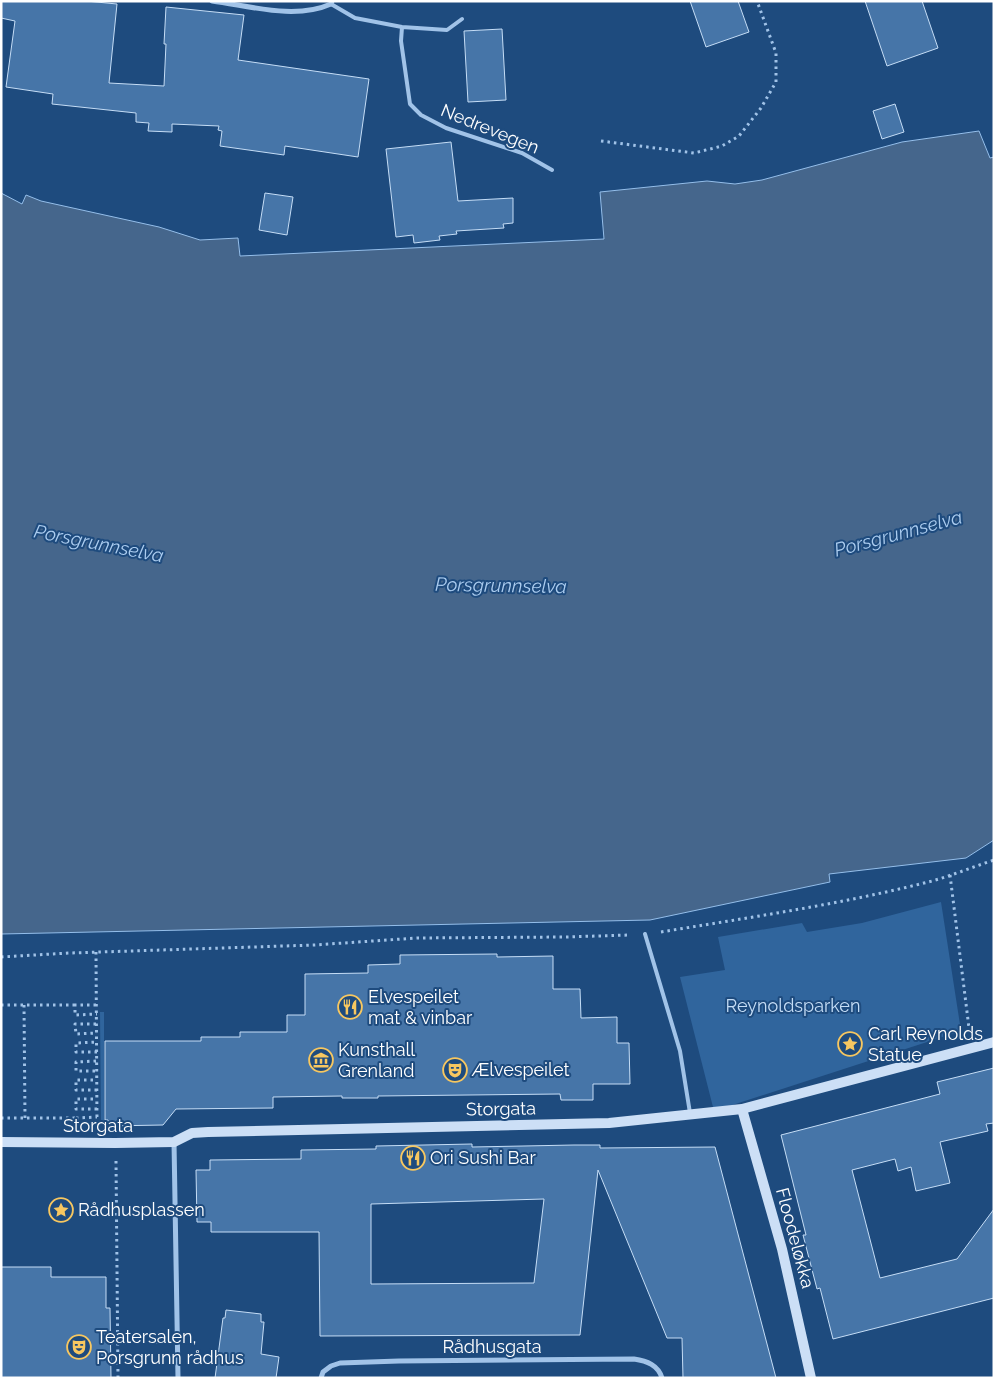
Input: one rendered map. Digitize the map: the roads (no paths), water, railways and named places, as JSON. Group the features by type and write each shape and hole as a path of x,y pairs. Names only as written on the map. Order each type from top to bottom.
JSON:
{"street":[{"path":"212,1 296,12 318,9 332,2"},
{"name":"Storgata","path":"1,1142 174,1142 192,1133 208,1132 609,1123 742,1109 994,1042"},
{"name":"Floodeløkka","path":"742,1109 782,1249 812,1378"},
{"path":"174,1142 178,1378"},
{"name":"Rådhusgata","path":"321,1378 323,1372 331,1366 340,1363 634,1359 647,1362 653,1366 660,1372 662,1378"}],"lane":[{"path":"332,2 356,18 402,27 447,30 462,19"},
{"name":"Nedrevegen","path":"402,27 401,41 410,104 421,115 446,128 522,153 552,170"},
{"path":"644,934 680,1051 690,1114"}],"water":[{"name":"Porsgrunnselva","path":"979,131 990,158 994,157 994,840 966,858 829,874 830,882 650,920 1,934 1,193 22,204 26,195 41,201 159,227 200,240 238,238 240,256 604,239 600,192 707,181 735,184 762,180 902,142"}],"place":[{"name":"Elvespeilet mat & vinbar","path":"350,1007"},
{"name":"Carl Reynolds Statue","path":"850,1044"},
{"name":"Kunsthall Grenland","path":"321,1060"},
{"name":"Ælvespeilet","path":"455,1070"},
{"name":"Ori Sushi Bar","path":"413,1158"},
{"name":"Rådhusplassen","path":"61,1210"},
{"name":"Teatersalen, Porsgrunn rådhus","path":"79,1347"}],"park label":[{"name":"Reynoldsparken","path":"793,1006"}]}
